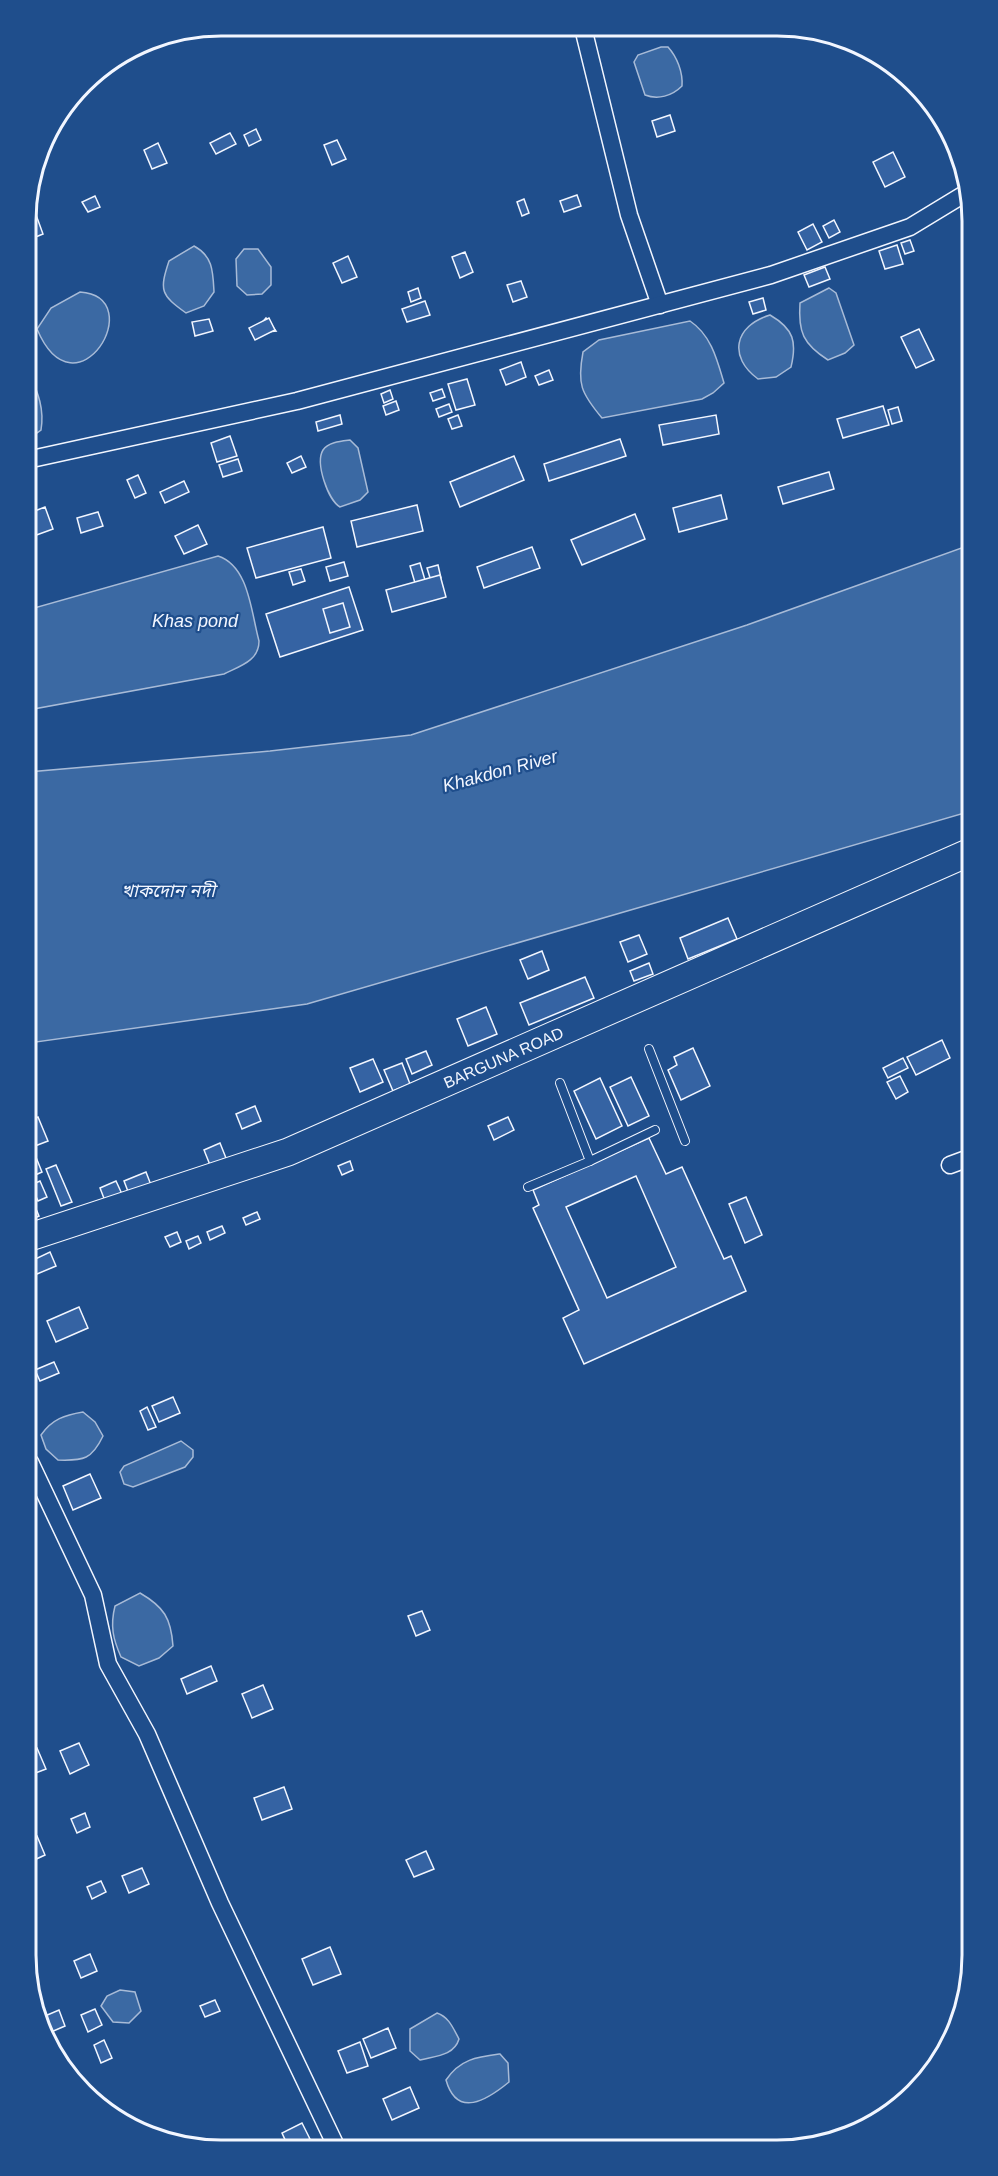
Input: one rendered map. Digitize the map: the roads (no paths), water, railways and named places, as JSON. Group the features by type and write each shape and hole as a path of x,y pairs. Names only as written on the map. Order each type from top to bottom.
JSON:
{"main road":[{"name":"BARGUNA ROAD","path":"36,1235 288,1152 962,856"}],"street":[{"path":"585,36 629,215 660,305"},
{"path":"36,458 297,401 771,275 910,227 960,197"},
{"path":"950,1165 962,1161"},
{"path":"36,1475 93,1595 108,1664 147,1734 220,1904 333,2140"}],"lane":[{"path":"649,1050 685,1141"},
{"path":"560,1083 590,1161"},
{"path":"528,1187 655,1130"}],"water":[{"path":"661,47 668,47 674,55 679,65 682,86 665,96 645,95 634,62 638,55"},
{"path":"194,246 205,255 211,265 214,292 204,306 186,313 171,302 163,286 169,261"},
{"path":"244,249 258,249 271,267 271,285 262,294 247,295 237,286 236,259"},
{"path":"829,288 836,293 854,345 845,353 828,360 808,343 801,330 800,303"},
{"path":"80,292 100,299 109,313 108,330 100,347 86,359 70,363 53,354 37,329 51,308"},
{"path":"770,315 789,331 793,343 793,358 791,367 776,377 758,379 742,361 739,343 742,334 749,327"},
{"path":"690,321 708,340 724,383 702,399 602,418 589,402 582,388 580,372 583,352 599,340"},
{"path":"36,390 42,413 41,430 36,434"},
{"path":"350,440 358,448 368,492 360,500 340,507 331,497 324,481 321,456 328,445"},
{"name":"খাকদোন নদী","path":"962,548 962,814 307,1004 36,1042 36,771 270,751 411,735 747,625"},
{"name":"Khas pond","path":"218,556 228,561 236,569 247,591 259,641 258,648 247,662 224,674 36,709 36,607"},
{"path":"83,1412 95,1422 103,1436 95,1450 86,1457 58,1460 46,1449 41,1435 59,1419"},
{"path":"181,1441 193,1450 193,1457 185,1467 133,1487 124,1484 120,1472 124,1466"},
{"path":"140,1593 155,1603 165,1614 173,1646 159,1658 139,1666 121,1657 114,1638 113,1613 115,1606"},
{"path":"120,1990 135,1992 141,2011 129,2023 113,2022 101,2006 107,1996"},
{"path":"437,2013 448,2020 453,2027 459,2039 457,2045 448,2052 420,2060 410,2051 410,2029"},
{"path":"500,2054 508,2063 509,2082 482,2100 465,2103 457,2099 446,2080 451,2073 470,2060"}],"water label":[{"name":"Khakdon River","path":"500,771"}]}
